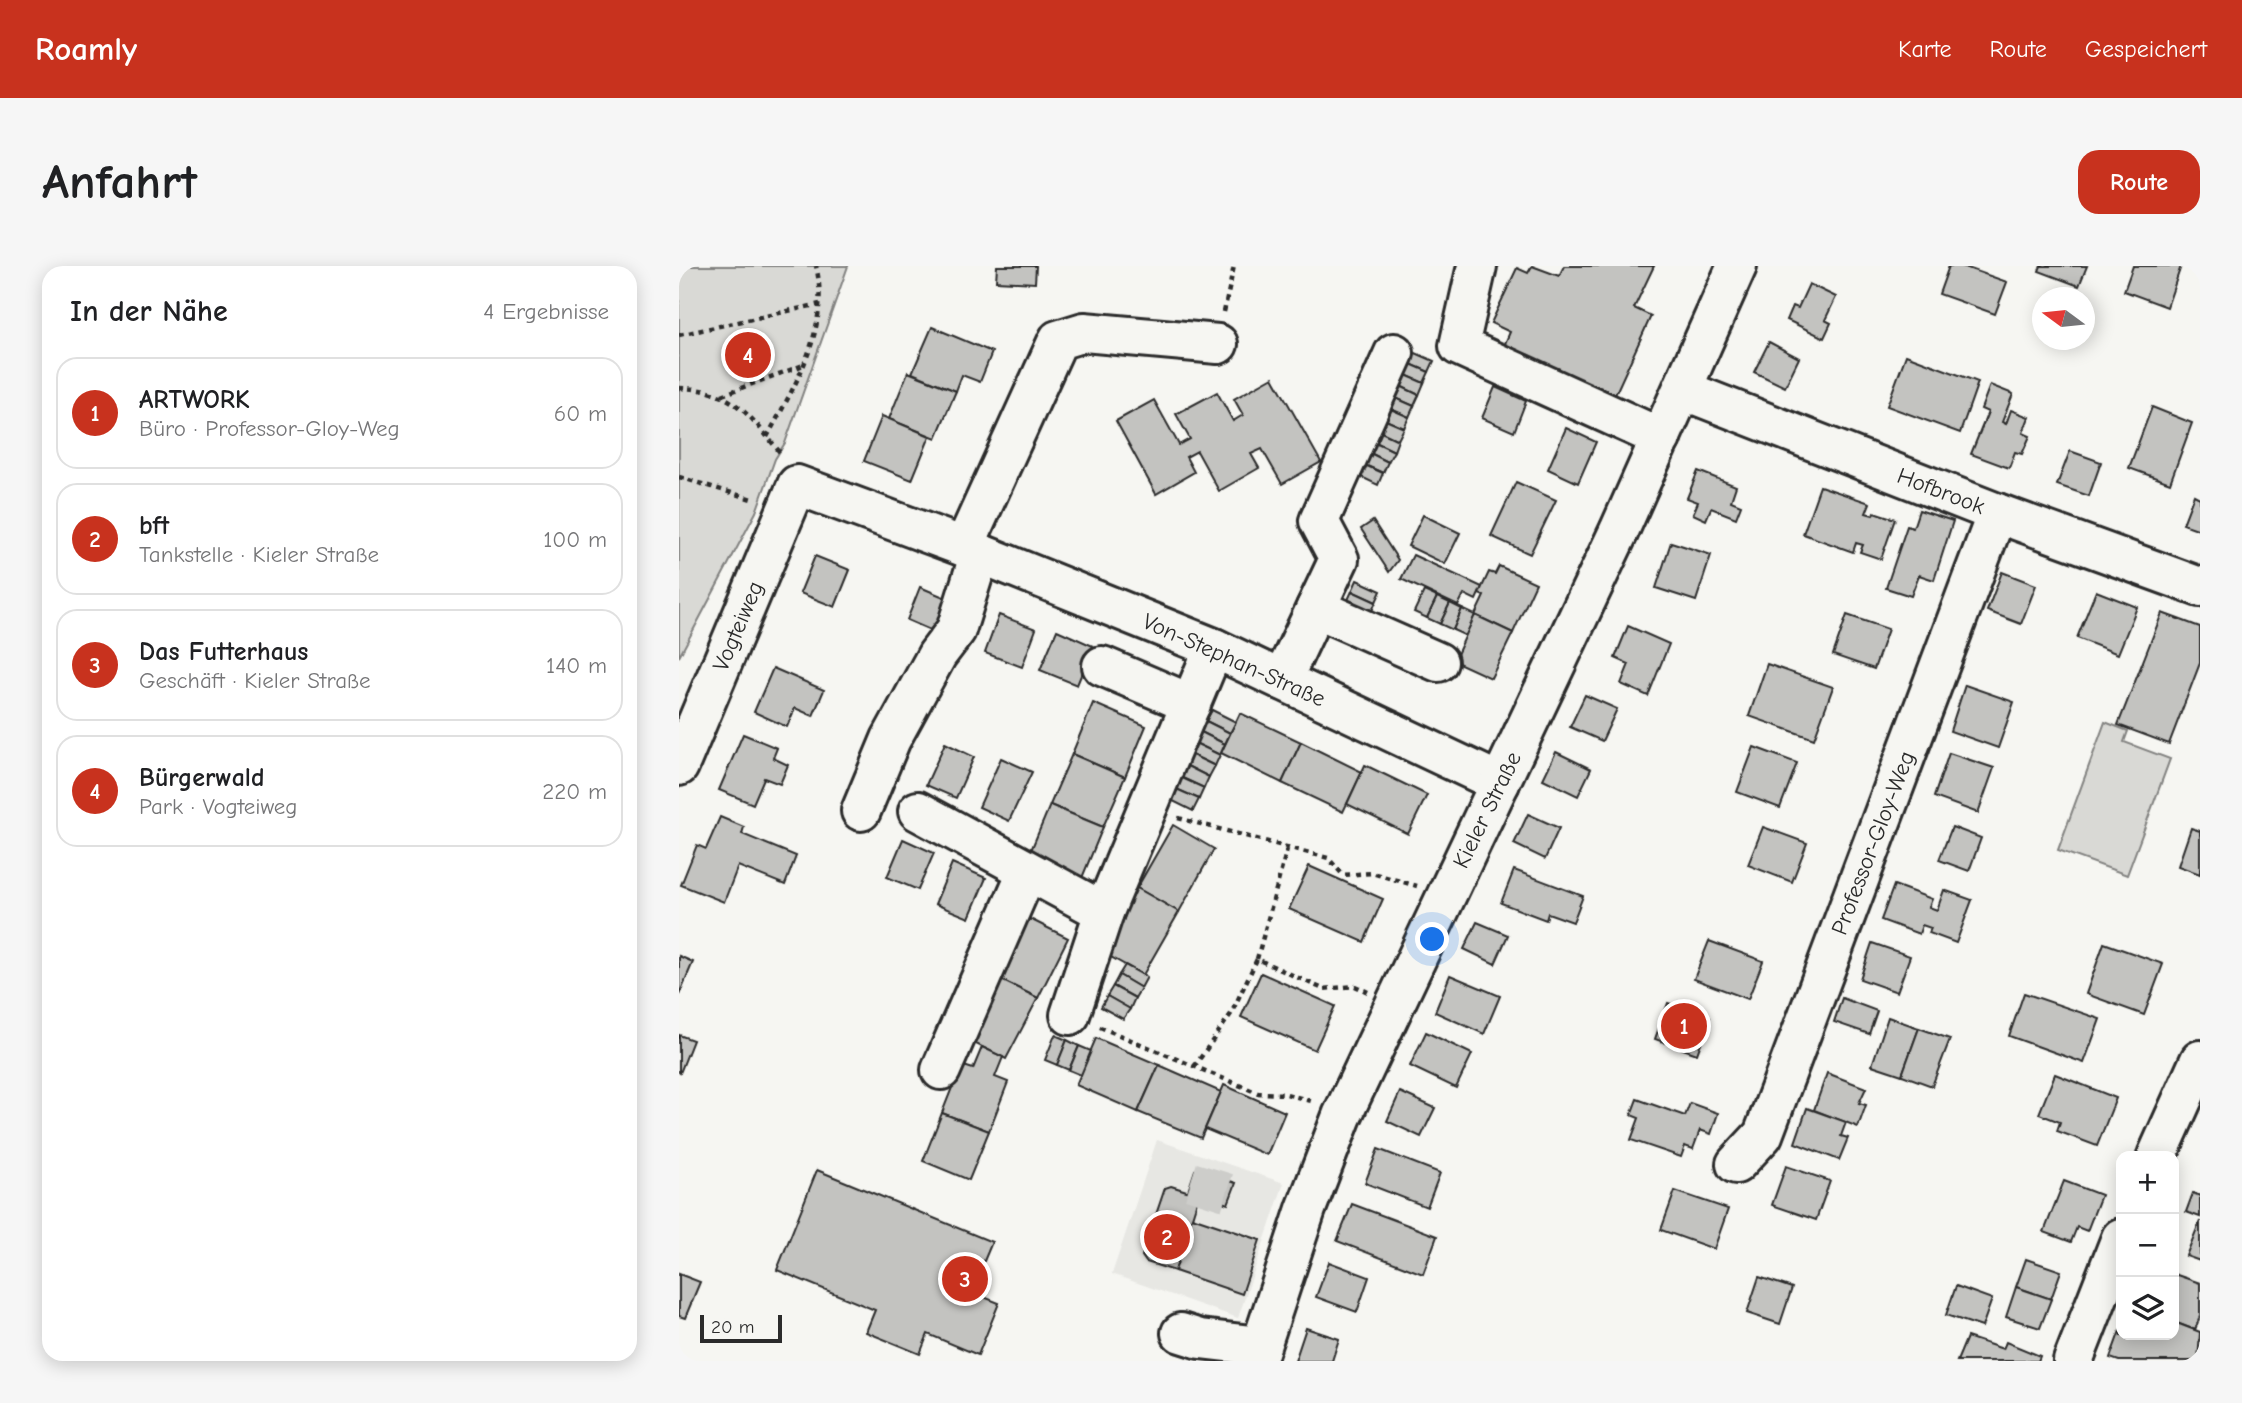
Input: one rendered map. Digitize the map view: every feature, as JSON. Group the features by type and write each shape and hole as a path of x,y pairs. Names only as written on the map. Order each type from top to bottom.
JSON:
{"street":[{"path":"1477,266 1459,346 1661,438"},
{"name":"Kieler Straße","path":"1258,1354 1306,1209 1342,1116 1661,438 1737,266"},
{"path":"861,811 891,739 937,655 956,630 972,550 1058,340 1084,332 1218,344"},
{"path":"1282,680 1339,559 1319,522 1394,353"},
{"name":"Hofbrook","path":"1683,390 1997,513 2200,587"},
{"name":"Von-Stephan-Straße","path":"792,498 972,550 1214,648 1500,783"},
{"name":"Vogteiweg","path":"679,766 792,498"},
{"name":"Professor-Gloy-Weg","path":"1736,1164 1763,1136 1997,513"},
{"path":"1316,608 1438,662"},
{"path":"1070,1015 1104,912 1214,648"},
{"path":"1102,666 1191,704"},
{"path":"918,811 1104,912"},
{"path":"941,1070 1027,872"},
{"path":"2159,1151 2200,1060"},
{"path":"2073,1361 2116,1250"},
{"path":"1181,1333 1258,1354"}],"path":[{"path":"767,437 806,364 820,304 816,266"},
{"path":"1218,344 1234,266"},
{"path":"679,335 820,304"},
{"path":"722,395 806,364"},
{"path":"679,388 706,389 738,405 783,457 792,498 679,477"},
{"path":"1147,809 1328,858 1343,875 1372,873 1408,883 1444,898"},
{"path":"1193,1067 1231,1014 1257,959 1287,849"},
{"path":"1257,959 1324,989 1355,986 1394,1005"},
{"path":"1070,1015 1258,1093 1308,1099 1342,1116"}],"shaded area":[{"path":"679,266 848,266 785,443 775,459 756,512 679,657"},
{"path":"2105,722 2128,731 2124,742 2170,759 2127,875 2058,850"},
{"path":"1157,1140 1284,1183 1238,1318 1112,1274"}],"building":[{"path":"997,266 1036,266 1035,283 996,281"},
{"path":"1532,266 1559,276 1564,266 1654,266 1634,308 1651,316 1610,406 1500,355 1510,332 1491,323 1517,268 1528,273"},
{"path":"1949,266 1962,266 2007,282 1995,314 1939,294"},
{"path":"2041,266 2087,266 2079,286 2039,271"},
{"path":"2133,266 2181,266 2167,307 2124,291"},
{"path":"1809,284 1836,297 1825,320 1831,323 1824,338 1787,320 1793,306 1798,308"},
{"path":"932,327 992,352 980,382 962,375 956,391 912,373"},
{"path":"1769,342 1799,358 1785,387 1754,372"},
{"path":"1411,351 1434,361 1429,372 1406,362"},
{"path":"1906,355 1978,382 1960,433 1887,406"},
{"path":"1406,362 1429,372 1424,383 1401,373"},
{"path":"908,372 956,391 936,438 889,419"},
{"path":"1401,373 1424,383 1419,395 1396,384"},
{"path":"1273,377 1321,462 1282,484 1262,449 1251,454 1259,468 1219,491 1197,451 1186,457 1194,472 1156,494 1116,421 1154,400 1179,445 1190,439 1176,414 1217,392 1233,421 1243,415 1234,399"},
{"path":"1396,384 1419,395 1414,406 1391,396"},
{"path":"1990,385 2013,394 2002,422 2006,424 2011,410 2029,417 2023,433 2030,436 2022,454 2015,452 2009,468 1971,454 1988,412 1981,409"},
{"path":"1495,387 1526,401 1514,432 1482,418"},
{"path":"1391,396 1414,406 1409,417 1386,407"},
{"path":"1386,407 1409,417 1404,428 1381,418"},
{"path":"2152,407 2192,423 2170,483 2129,468"},
{"path":"882,416 930,436 912,480 864,461"},
{"path":"1381,418 1404,428 1398,440 1375,429"},
{"path":"1566,428 1596,442 1578,483 1548,469"},
{"path":"1375,429 1398,440 1394,451 1371,440"},
{"path":"1371,440 1394,451 1388,462 1366,451"},
{"path":"1366,451 1388,462 1383,473 1360,463"},
{"path":"2070,451 2101,462 2089,496 2057,485"},
{"path":"1360,463 1383,473 1378,485 1355,474"},
{"path":"1698,471 1736,486 1731,501 1741,505 1736,518 1711,508 1706,520 1693,514 1698,502 1687,498"},
{"path":"1516,482 1556,500 1530,554 1491,536"},
{"path":"1820,486 1870,503 1866,513 1873,515 1874,512 1895,519 1881,559 1860,552 1863,545 1856,543 1853,552 1803,534"},
{"path":"2194,495 2200,498 2200,530 2183,524"},
{"path":"1919,510 1953,521 1934,580 1919,575 1911,596 1886,588 1907,526 1913,528"},
{"path":"1423,515 1460,533 1445,564 1408,546"},
{"path":"1373,521 1398,560 1389,572 1361,529"},
{"path":"1671,542 1711,555 1696,601 1656,588"},
{"path":"1413,555 1482,587 1476,600 1464,594 1458,606 1401,579"},
{"path":"815,556 850,570 835,607 800,593"},
{"path":"1499,566 1536,583 1513,633 1475,615 1484,596 1479,594 1489,572 1495,574"},
{"path":"2002,572 2036,585 2021,624 1987,611"},
{"path":"1357,580 1381,591 1376,602 1352,591"},
{"path":"920,587 951,600 937,633 907,620"},
{"path":"1352,591 1376,602 1371,613 1347,602"},
{"path":"1424,591 1437,597 1427,618 1414,612"},
{"path":"2096,591 2137,607 2118,654 2077,638"},
{"path":"1437,597 1450,603 1440,624 1427,618"},
{"path":"1450,603 1462,609 1453,630 1440,624"},
{"path":"1462,609 1475,615 1466,636 1453,630"},
{"path":"2162,613 2200,627 2200,663 2169,744 2118,725"},
{"path":"999,615 1036,629 1022,667 985,653"},
{"path":"1475,615 1513,633 1491,678 1454,661"},
{"path":"1847,615 1888,629 1874,669 1833,655"},
{"path":"1628,626 1669,644 1648,696 1621,684 1629,664 1615,658"},
{"path":"1057,630 1093,646 1077,685 1040,670"},
{"path":"1767,664 1833,687 1814,739 1749,716"},
{"path":"773,668 824,690 813,716 795,708 787,727 754,712"},
{"path":"1965,685 2014,702 1998,748 1950,731"},
{"path":"1585,695 1617,709 1602,741 1570,727"},
{"path":"1093,703 1146,726 1125,777 1072,754"},
{"path":"1212,710 1236,722 1230,733 1206,721"},
{"path":"1240,713 1301,742 1282,783 1221,753"},
{"path":"1206,721 1230,733 1225,744 1201,732"},
{"path":"1201,732 1225,744 1220,755 1195,743"},
{"path":"743,734 777,748 773,758 788,765 780,784 764,778 753,804 719,790"},
{"path":"1301,742 1362,772 1343,812 1282,783"},
{"path":"945,743 974,757 956,798 926,785"},
{"path":"1195,743 1220,755 1215,766 1190,754"},
{"path":"1754,747 1797,763 1780,808 1737,792"},
{"path":"1556,752 1591,769 1578,796 1543,779"},
{"path":"1949,753 1994,768 1978,813 1934,797"},
{"path":"1072,754 1125,777 1103,827 1050,805"},
{"path":"1190,754 1215,766 1209,777 1185,765"},
{"path":"1001,758 1032,772 1009,821 979,807"},
{"path":"1185,765 1209,777 1204,788 1180,777"},
{"path":"1365,765 1427,795 1408,834 1347,804"},
{"path":"1180,777 1204,788 1199,799 1174,788"},
{"path":"1174,788 1199,799 1193,811 1169,799"},
{"path":"1050,805 1103,827 1082,878 1029,855"},
{"path":"1528,814 1559,828 1545,859 1514,844"},
{"path":"720,817 744,827 742,834 796,856 785,885 738,866 724,902 681,885 697,845 706,849"},
{"path":"1173,825 1214,849 1179,912 1137,888"},
{"path":"1763,827 1807,843 1792,882 1748,865"},
{"path":"1952,827 1981,838 1969,871 1939,860"},
{"path":"2191,828 2200,831 2200,874 2178,866"},
{"path":"903,839 934,853 918,890 887,877"},
{"path":"952,863 986,878 969,918 935,904"},
{"path":"1309,866 1383,899 1364,942 1289,909"},
{"path":"1514,870 1583,896 1573,922 1548,913 1546,920 1501,903"},
{"path":"1894,885 1932,899 1929,907 1937,910 1944,890 1972,900 1956,943 1929,933 1931,928 1922,925 1919,934 1881,920"},
{"path":"1137,888 1179,912 1143,975 1102,952"},
{"path":"1028,918 1068,938 1038,998 997,978"},
{"path":"1477,922 1508,935 1495,964 1464,949"},
{"path":"1709,941 1763,961 1748,999 1694,979"},
{"path":"1872,943 1910,956 1897,992 1860,979"},
{"path":"2104,943 2163,964 2144,1015 2086,994"},
{"path":"679,956 693,962 679,995"},
{"path":"1125,965 1147,977 1141,988 1119,975"},
{"path":"1261,973 1335,1006 1315,1050 1241,1017"},
{"path":"1119,975 1141,988 1135,998 1113,986"},
{"path":"1450,975 1500,996 1484,1034 1435,1012"},
{"path":"997,978 1038,998 1006,1059 966,1039"},
{"path":"1113,986 1135,998 1130,1009 1107,996"},
{"path":"2024,993 2100,1019 2084,1063 2009,1036"},
{"path":"1107,996 1130,1009 1123,1019 1101,1007"},
{"path":"1842,998 1877,1011 1869,1034 1834,1022"},
{"path":"1668,1003 1710,1018 1697,1054 1655,1039"},
{"path":"1888,1017 1919,1028 1902,1075 1872,1065"},
{"path":"1919,1028 1950,1039 1932,1086 1902,1075"},
{"path":"1426,1032 1472,1054 1456,1088 1410,1066"},
{"path":"679,1035 693,1040 680,1073 679,1072"},
{"path":"1055,1035 1067,1040 1057,1065 1045,1060"},
{"path":"1096,1038 1159,1065 1138,1112 1076,1085"},
{"path":"1067,1040 1079,1046 1069,1070 1057,1065"},
{"path":"1079,1046 1091,1051 1081,1075 1069,1070"},
{"path":"982,1047 1003,1057 995,1077 1008,1082 989,1131 942,1113 961,1065 973,1069"},
{"path":"1159,1065 1221,1092 1201,1138 1138,1112"},
{"path":"1827,1073 1866,1088 1859,1103 1866,1105 1858,1127 1814,1110"},
{"path":"2055,1074 2116,1098 2097,1146 2057,1131 2060,1122 2039,1114"},
{"path":"1224,1085 1285,1112 1267,1155 1205,1129"},
{"path":"1400,1092 1435,1108 1421,1137 1387,1121"},
{"path":"1637,1099 1685,1116 1690,1103 1718,1113 1711,1134 1700,1130 1693,1149 1685,1146 1681,1157 1631,1140 1639,1118 1631,1115"},
{"path":"1807,1108 1846,1122 1841,1136 1848,1138 1839,1160 1795,1143"},
{"path":"942,1113 989,1131 969,1180 923,1161"},
{"path":"1378,1149 1440,1173 1427,1207 1365,1183"},
{"path":"1786,1166 1830,1181 1816,1220 1772,1205"},
{"path":"817,1170 992,1242 971,1292 999,1303 978,1355 928,1334 920,1354 866,1332 875,1310 777,1270"},
{"path":"1195,1170 1236,1183 1228,1204 1188,1191"},
{"path":"2064,1181 2101,1195 2087,1231 2077,1227 2071,1242 2044,1232"},
{"path":"1171,1186 1199,1195 1175,1271 1146,1262 1142,1256 1165,1188"},
{"path":"1675,1191 1728,1209 1714,1249 1661,1230"},
{"path":"2193,1193 2200,1196 2200,1217 2186,1212"},
{"path":"1352,1204 1437,1236 1423,1274 1337,1241"},
{"path":"1192,1217 1260,1240 1242,1294 1175,1271"},
{"path":"2200,1221 2200,1261 2186,1256"},
{"path":"2026,1259 2061,1271 2051,1299 2016,1287"},
{"path":"1329,1262 1369,1277 1357,1312 1316,1297"},
{"path":"679,1274 700,1282 685,1318 679,1316"},
{"path":"2179,1276 2200,1283 2200,1316 2195,1330 2179,1324"},
{"path":"1759,1277 1792,1288 1780,1324 1747,1313"},
{"path":"1956,1286 1992,1299 1982,1327 1946,1315"},
{"path":"2016,1287 2051,1299 2040,1328 2006,1317"},
{"path":"2179,1324 2200,1332 2198,1361 2119,1361 2110,1358 2117,1340 2179,1340"},
{"path":"1306,1328 1339,1339 1332,1361 1295,1361"},
{"path":"1967,1337 2003,1349 2006,1342 2040,1356 2038,1361 1957,1361"}],"tunnel":[{"path":"1191,1181 1232,1194"}],"place":[{"name":"Bürgerwald","path":"748,355"},
{"name":"ARTWORK","path":"1684,1026"},
{"name":"bft","path":"1167,1237"},
{"name":"Das Futterhaus","path":"965,1279"}]}
